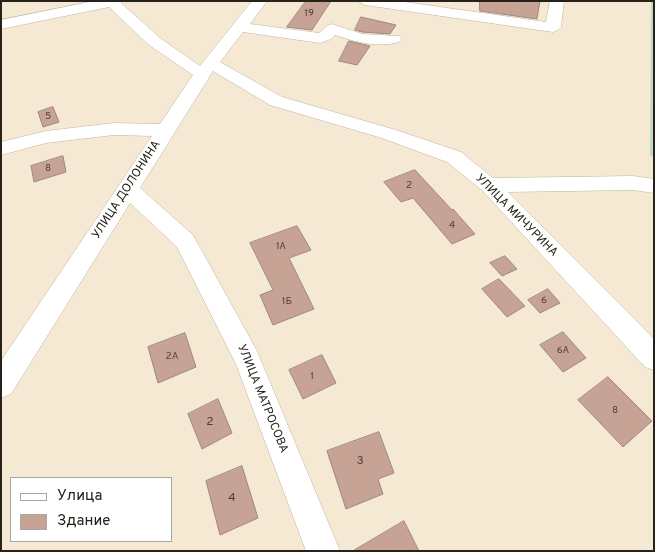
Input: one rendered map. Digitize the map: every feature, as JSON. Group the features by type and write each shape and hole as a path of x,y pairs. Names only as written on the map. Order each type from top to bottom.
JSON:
{"street":[{"name":"УЛИЦА ДОЛОНИНА","path":"1,385 206,69 260,1"},
{"path":"365,1 553,27 557,1"},
{"path":"1,25 67,6 114,2"},
{"name":"УЛИЦА МИЧУРИНА","path":"114,2 158,45 179,61 206,69 276,102 389,134 454,157 489,185 654,358"},
{"path":"461,15 484,11 492,6"},
{"path":"241,27 320,38 326,36 332,29 361,39 394,39"},
{"path":"1,149 46,137 114,130 165,130"},
{"path":"489,185 633,183 654,186"},
{"name":"УЛИЦА МАТРОСОВА","path":"128,189 185,241 248,360 323,551"}],"green space":[{"path":"651,1 654,1 654,157 650,156"}],"building":[{"path":"306,1 331,1 312,30 287,27"},
{"path":"480,1 540,1 537,19 480,11"},
{"path":"361,17 396,25 390,34 362,32 355,30"},
{"path":"349,41 370,46 357,65 339,61"},
{"path":"53,107 59,122 43,127 38,112"},
{"path":"63,156 66,172 34,182 31,166"},
{"path":"415,170 475,234 452,244 413,198 401,202 384,182"},
{"path":"297,226 311,250 289,258 314,309 273,325 260,295 273,290 250,243"},
{"path":"505,256 517,269 502,276 490,263"},
{"path":"499,279 525,306 507,317 482,289"},
{"path":"548,289 560,303 540,313 528,300"},
{"path":"563,332 586,358 563,372 540,345"},
{"path":"185,333 196,367 158,383 148,347"},
{"path":"322,355 336,383 303,399 289,370"},
{"path":"608,377 652,421 623,447 578,400"},
{"path":"218,399 232,433 202,449 188,414"},
{"path":"379,432 394,473 378,479 383,494 346,509 327,451"},
{"path":"242,466 258,518 220,535 206,481"},
{"path":"404,521 419,551 353,551"}]}
